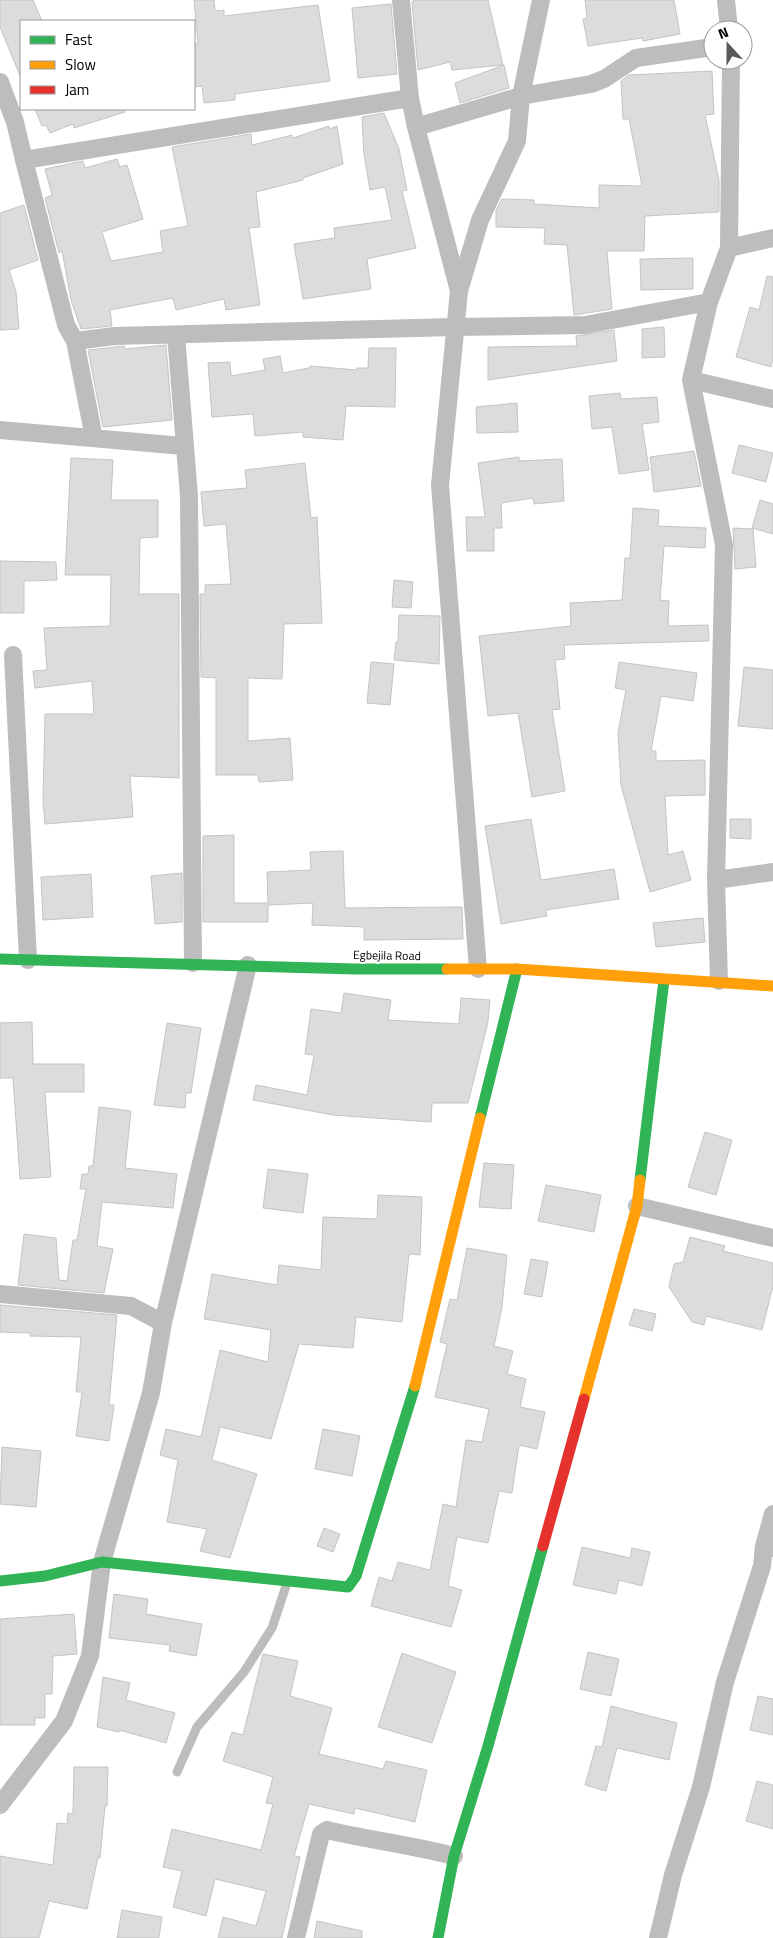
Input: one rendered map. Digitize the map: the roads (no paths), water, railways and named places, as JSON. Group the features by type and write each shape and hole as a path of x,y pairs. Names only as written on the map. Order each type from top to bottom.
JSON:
{"street":[{"path":"401,0 410,98 459,290"},
{"path":"478,969 440,485 459,290 480,220 517,141 521,96 541,0"},
{"path":"726,0 728,20"},
{"path":"416,127 521,96 591,84 604,79 636,58 703,48"},
{"path":"719,981 716,880 724,545 691,380 709,302 729,248 731,70"},
{"path":"0,82 15,122 66,325 75,341 94,438"},
{"path":"24,160 410,98"},
{"path":"729,248 773,238"},
{"path":"75,341 115,336 454,327 585,326 709,302"},
{"path":"176,335 189,496 193,963"},
{"path":"691,380 773,399"},
{"path":"0,430 184,446"},
{"path":"13,655 28,960"},
{"path":"716,880 773,872"},
{"name":"Egbejila Road","path":"0,959 516,970 664,980 719,981 773,986"},
{"path":"0,1805 64,1721 90,1656 102,1562 152,1393 163,1322 248,965"},
{"path":"0,1581 45,1576 102,1562 348,1587 356,1576 418,1376 428,1326 516,970"},
{"path":"438,1938 454,1856 488,1746 638,1206 664,980"},
{"path":"638,1206 773,1238"},
{"path":"0,1294 130,1306 163,1322"},
{"path":"658,1938 673,1875 701,1788 724,1682 769,1547 773,1514"},
{"path":"296,1938 321,1834 327,1830 371,1840 417,1846 454,1856"}],"lane":[{"path":"177,1772 197,1727 244,1672 272,1628 288,1580"}]}
